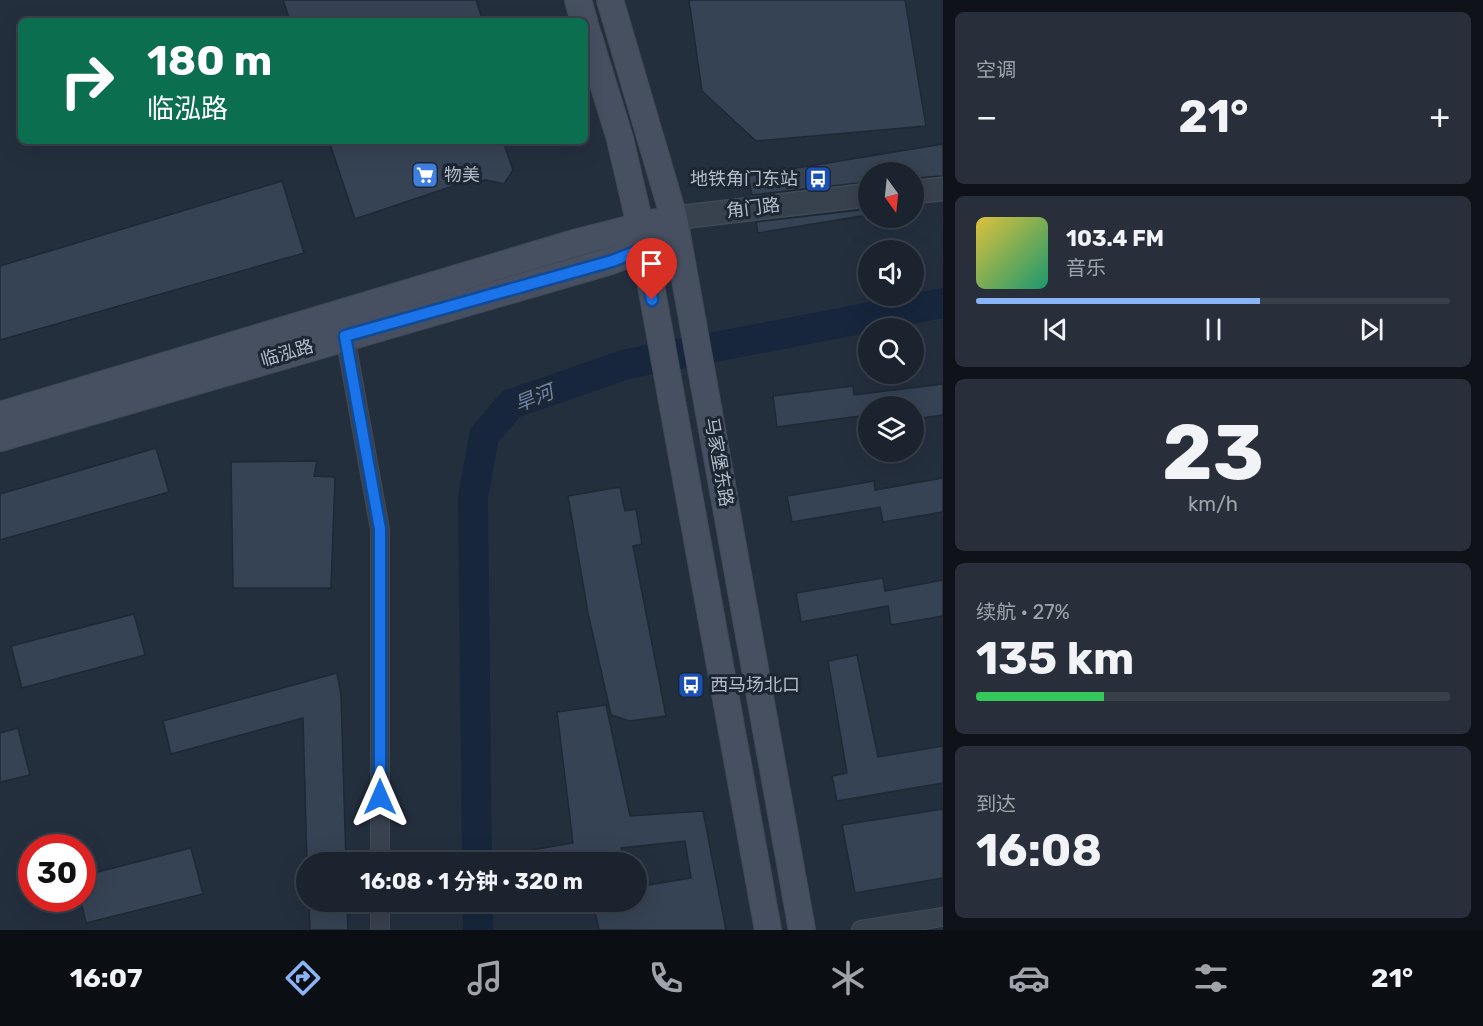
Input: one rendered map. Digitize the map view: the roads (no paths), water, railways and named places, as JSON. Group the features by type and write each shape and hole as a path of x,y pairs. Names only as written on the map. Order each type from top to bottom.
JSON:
{"main road":[{"name":"马家堡东路","path":"578,0 583,18"},
{"name":"马家堡东路","path":"610,0 674,218 802,930"},
{"name":"马家堡东路","path":"588,36 620,139 641,237 768,930"},
{"path":"641,237 674,218"},
{"name":"临泓路","path":"0,438 345,336 612,261 641,237"},
{"name":"临泓路","path":"0,415 641,237"}],"street":[{"path":"924,191 943,189"},
{"name":"角门路","path":"674,218 858,196"},
{"path":"345,336 380,529 380,852"},
{"path":"380,912 380,930"},
{"path":"861,930 943,917"}],"waterway":[{"name":"旱河","path":"477,852 473,497 484,436 511,404 627,364 943,303"},
{"name":"旱河","path":"478,912 478,930"}],"place":[{"name":"物美","path":"425,175"},
{"name":"地铁角门东站","path":"818,179"},
{"name":"西马场北口","path":"691,685"}]}
